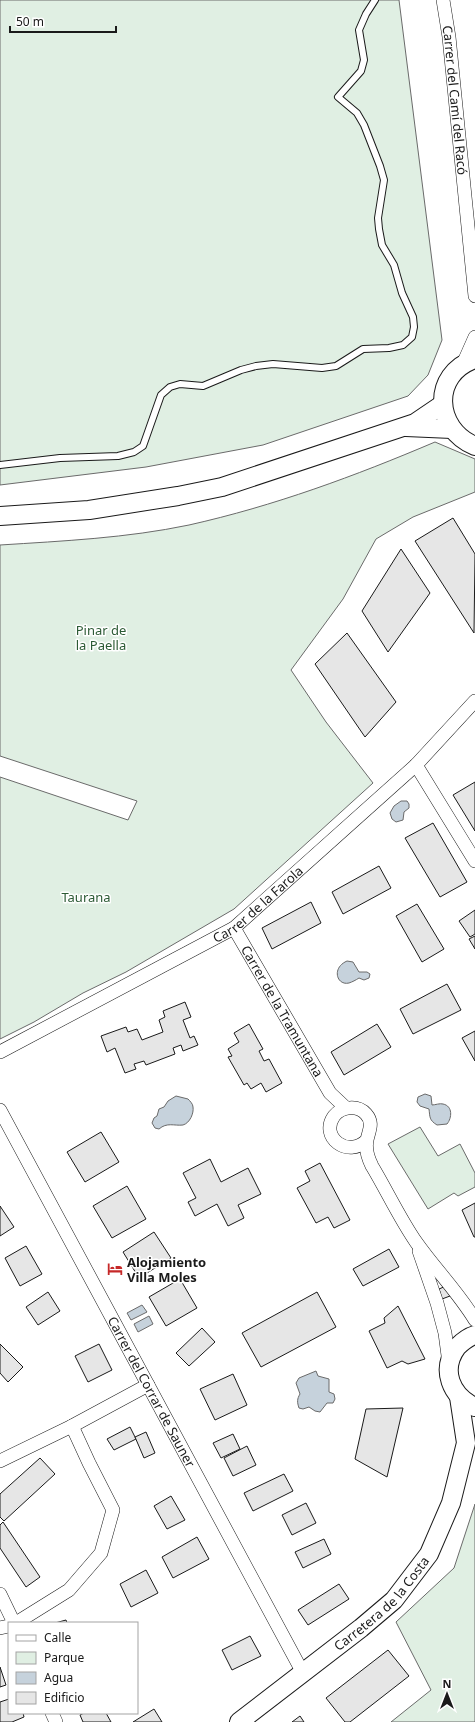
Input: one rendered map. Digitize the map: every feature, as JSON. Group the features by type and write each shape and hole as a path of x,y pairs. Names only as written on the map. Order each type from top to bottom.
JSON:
{"street":[{"name":"Carrer del Camí del Racó","path":"443,0 449,37 475,296"},
{"path":"475,337 469,362 452,375 448,381 443,396 445,417 452,429 466,442 475,446"},
{"path":"0,516 89,510 178,496 222,487 409,425 443,404"},
{"path":"409,425 452,429"},
{"name":"Carrer de la Farola","path":"0,1052 234,928 416,765 475,702"},
{"path":"416,765 475,861"},
{"name":"Carrer de la Tramuntana","path":"234,928 341,1111"},
{"path":"350,1148 363,1144 367,1140 370,1133 370,1120 360,1110 353,1108 341,1111 330,1127 331,1133 338,1144 350,1148 368,1158"},
{"name":"Carrer del Corrar de Sauner","path":"0,1110 302,1673"},
{"path":"367,1140 368,1158 416,1242 461,1298 475,1320"},
{"path":"416,1242 446,1333 449,1375 452,1387 459,1397 475,1407"},
{"path":"461,1298 475,1300"},
{"path":"449,1363 461,1342 475,1335"},
{"path":"0,1461 72,1426 148,1385"},
{"path":"459,1397 470,1438"},
{"path":"17,1622 69,1590 101,1553 113,1510 72,1426"},
{"name":"Carretera de la Costa","path":"239,1722 361,1628 394,1600 430,1554 451,1503 470,1438"},
{"path":"0,1594 14,1622"}],"lane":[{"path":"0,465 60,458 118,456 134,452 143,446 161,395 170,387 180,384 203,386 241,370 256,366 273,364 322,368 336,366 363,349 389,348 403,344 412,337 414,327 413,316 402,292 394,265 382,244 379,229 378,218 384,180 380,166 364,125 357,113 338,97 361,71 364,60 359,30 366,14 375,0"}],"green space":[{"path":"0,0 399,0 442,340 428,375 408,396 263,445 146,467 0,485"},
{"name":"Pinar de la Paella","path":"435,442 475,459 475,492 413,517 376,539 343,599 291,670 326,722 373,783 234,909 126,972 83,993 34,1022 0,1039 0,777 128,820 137,801 0,756 0,545 119,536 189,525 252,509 314,489 375,467"},
{"path":"420,1127 438,1156 460,1144 475,1173 475,1187 458,1196 454,1193 428,1209 388,1144"},
{"path":"475,1504 475,1722 391,1722 431,1690 396,1622 454,1568"}],"water":[{"path":"401,801 407,801 409,808 404,812 403,820 396,822 392,819 390,813 394,806"},
{"path":"347,961 353,962 359,972 367,972 370,974 369,978 364,980 359,978 349,983 341,982 337,972 342,964"},
{"path":"425,1094 431,1096 432,1105 442,1104 449,1107 451,1116 447,1124 437,1125 434,1123 430,1118 429,1109 420,1106 417,1102 418,1097"},
{"path":"176,1096 188,1099 192,1104 193,1112 190,1120 183,1125 168,1125 159,1129 155,1128 152,1123 154,1118 157,1116 159,1109 164,1107 168,1101"},
{"path":"142,1305 147,1312 131,1320 127,1313"},
{"path":"149,1316 153,1324 138,1332 134,1324"},
{"path":"316,1371 318,1376 329,1379 329,1392 334,1394 335,1399 333,1403 327,1403 320,1412 309,1407 303,1409 299,1408 298,1399 300,1394 296,1383 299,1378"}],"building":[{"path":"453,518 475,554 474,633 415,541"},
{"path":"401,549 430,593 388,652 362,611"},
{"path":"347,633 396,702 365,737 315,664"},
{"path":"475,782 475,831 453,795"},
{"path":"433,823 467,882 440,897 405,838"},
{"path":"379,866 391,888 343,914 332,892"},
{"path":"311,902 321,923 272,949 262,928"},
{"path":"417,904 444,949 422,962 396,916"},
{"path":"475,910 475,934 470,937 459,921"},
{"path":"475,936 475,949 469,939"},
{"path":"447,984 461,1010 413,1034 400,1009"},
{"path":"185,1002 191,1017 183,1020 190,1038 194,1036 198,1045 183,1051 181,1045 173,1048 175,1054 146,1065 144,1061 134,1064 136,1069 125,1073 115,1048 107,1052 101,1036 126,1027 128,1032 137,1029 142,1040 163,1032 159,1020 165,1017 163,1011"},
{"path":"249,1024 263,1049 259,1051 264,1061 269,1059 282,1083 266,1092 261,1083 251,1089 247,1083 244,1085 228,1057 232,1056 228,1049 239,1042 234,1033"},
{"path":"377,1024 391,1047 344,1075 331,1052"},
{"path":"475,1031 475,1061 462,1038"},
{"path":"101,1132 119,1162 85,1182 67,1152"},
{"path":"210,1159 221,1182 248,1168 261,1194 238,1205 244,1218 228,1226 217,1204 195,1216 188,1202 196,1198 183,1173"},
{"path":"320,1163 350,1220 334,1228 328,1217 316,1223 297,1188 310,1181 305,1171"},
{"path":"127,1186 146,1219 112,1238 93,1206"},
{"path":"475,1203 475,1237 474,1237 462,1210"},
{"path":"0,1206 14,1227 0,1236"},
{"path":"154,1232 171,1258 139,1278 123,1252"},
{"path":"26,1246 42,1274 20,1286 5,1258"},
{"path":"389,1249 399,1267 363,1286 353,1269"},
{"path":"180,1279 197,1308 166,1326 149,1297"},
{"path":"446,1286 450,1296 442,1299 439,1289"},
{"path":"48,1292 60,1311 38,1325 26,1307"},
{"path":"317,1292 336,1327 261,1367 242,1333"},
{"path":"398,1306 425,1359 408,1364 402,1361 387,1368 369,1331 385,1323 384,1318"},
{"path":"202,1328 215,1342 189,1366 176,1353"},
{"path":"0,1344 23,1367 8,1382 0,1373"},
{"path":"99,1344 112,1370 88,1382 75,1356"},
{"path":"233,1374 247,1405 215,1420 200,1389"},
{"path":"403,1408 387,1477 355,1459 366,1409"},
{"path":"130,1427 136,1439 114,1450 107,1439"},
{"path":"146,1432 155,1453 144,1458 135,1437"},
{"path":"233,1434 240,1449 221,1458 213,1443"},
{"path":"247,1446 256,1465 233,1476 224,1458"},
{"path":"40,1458 55,1474 4,1521 0,1517 0,1494"},
{"path":"284,1474 293,1491 253,1511 244,1493"},
{"path":"171,1496 185,1520 167,1529 154,1506"},
{"path":"306,1503 316,1523 292,1535 282,1515"},
{"path":"3,1522 40,1577 26,1587 0,1548 0,1525"},
{"path":"197,1537 209,1559 173,1578 162,1557"},
{"path":"324,1539 331,1554 303,1568 295,1552"},
{"path":"146,1570 158,1593 131,1607 120,1584"},
{"path":"339,1584 349,1599 308,1625 298,1610"},
{"path":"250,1636 261,1656 232,1670 222,1650"},
{"path":"388,1650 409,1676 350,1722 345,1722 326,1698"},
{"path":"0,1667 6,1685 0,1687"},
{"path":"8,1699 8,1714 23,1714 24,1717 12,1722 0,1722 0,1702"},
{"path":"154,1709 162,1722 133,1722"},
{"path":"107,1714 111,1722 83,1722 80,1715"},
{"path":"300,1716 304,1722 292,1722"}],"place":[{"name":"Alojamiento Villa Moles","path":"115,1269"}],"park label":[{"name":"Taurana","path":"86,897"}]}
